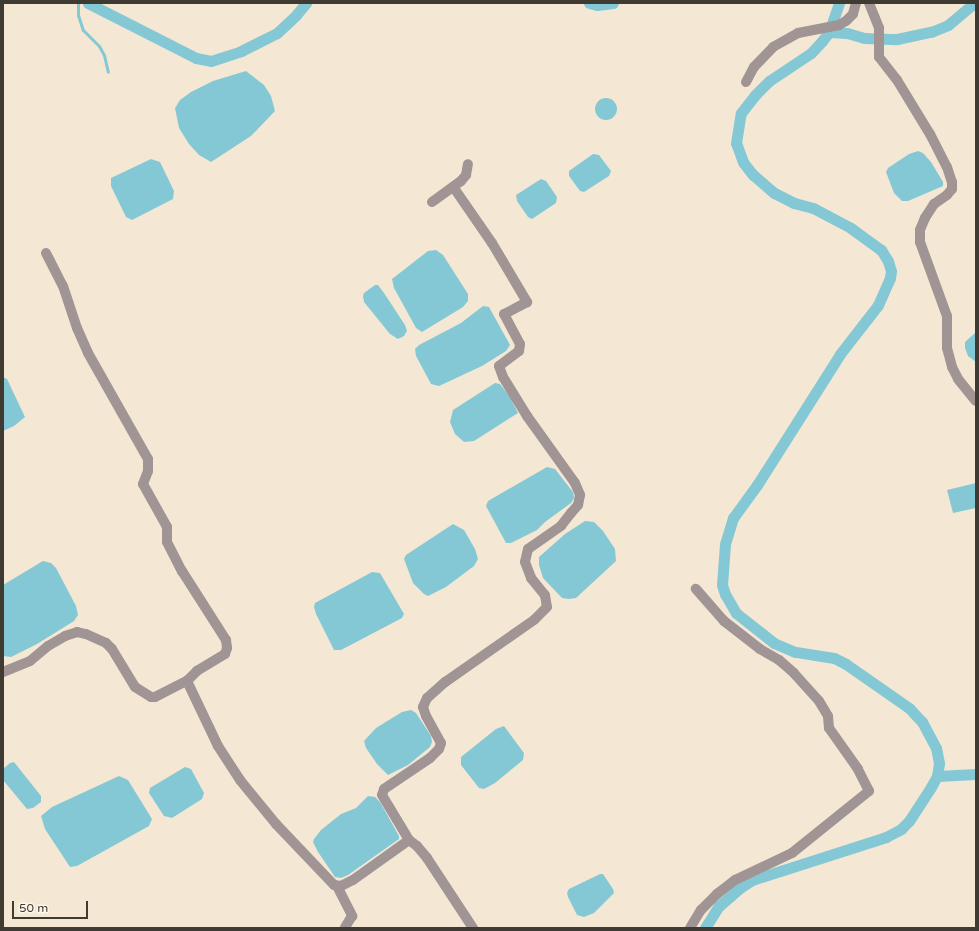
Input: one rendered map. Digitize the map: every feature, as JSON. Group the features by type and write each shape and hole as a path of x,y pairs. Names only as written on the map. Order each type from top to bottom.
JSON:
{"street":[{"path":"746,82 754,67 774,47 798,33 839,25 853,14 856,3"},
{"path":"868,3 879,28 879,57 897,80 930,134 947,167 952,182 952,189 948,195 934,204 925,218 920,230 920,242 947,316 946,348 952,367 958,378 976,401"},
{"path":"432,202 454,188 466,175 468,164"},
{"path":"454,188 492,243 527,302 504,314 520,344 519,351 499,366 503,377 527,416 575,483 580,495 578,505 561,526 528,549 525,562 531,578 545,595 547,607 534,620 445,682 427,698 423,707 426,716 441,743 439,749 430,758 384,789 382,795 409,840 418,846 427,858 473,928"},
{"path":"3,672 30,661 54,642 77,632 86,634 106,643 112,649 135,687 151,697 155,697 187,681 198,671 225,654 227,648 226,640 182,571 167,542 167,527 143,484 148,471 148,459 88,353 77,328 63,286 46,253"},
{"path":"690,928 704,907 717,894 735,880 792,853 869,791 858,769 829,728 828,716 819,701 794,673 779,660 760,649 724,621 696,589"},
{"path":"187,681 218,746 240,780 276,824 327,879 334,885 338,886 352,916 345,927"},
{"path":"338,886 353,880 409,840"}],"water":[{"path":"246,71 264,85 271,96 275,111 251,136 211,162 199,155 189,144 179,128 175,108 180,100 191,92 213,81"},
{"path":"606,98 614,101 617,109 614,117 606,120 598,117 595,109 598,101"},
{"path":"918,151 923,153 931,162 943,182 943,186 908,201 902,201 894,193 886,172 888,168 909,154"},
{"path":"593,154 599,155 611,171 609,176 584,192 580,191 569,176 569,171"},
{"path":"151,159 160,162 174,191 173,199 132,220 126,217 111,186 111,178"},
{"path":"541,179 546,181 557,197 556,203 532,219 528,217 517,201 516,195"},
{"path":"436,250 443,255 468,294 468,301 463,307 422,332 416,328 394,288 392,279 428,251"},
{"path":"375,285 378,285 384,293 405,325 407,331 404,336 398,339 390,334 364,302 364,293"},
{"path":"483,306 489,307 510,345 506,351 482,366 439,386 431,384 416,356 415,349 419,345 461,323"},
{"path":"976,332 976,362 968,356 965,348 965,342"},
{"path":"3,377 7,379 25,417 14,426 3,431"},
{"path":"495,383 500,384 510,397 518,413 474,441 464,442 455,434 450,422 453,410"},
{"path":"547,467 555,469 573,492 574,498 571,503 545,522 537,530 511,543 506,543 486,506 488,501"},
{"path":"976,483 976,508 953,513 947,490"},
{"path":"585,521 594,522 603,531 615,549 616,561 576,598 562,598 543,578 539,565 539,557 565,534"},
{"path":"453,524 464,530 475,549 478,559 474,566 446,587 428,596 413,583 404,559 406,555"},
{"path":"43,561 51,563 56,568 76,606 78,615 74,621 37,644 11,657 3,656 3,585"},
{"path":"372,572 380,573 404,614 402,618 341,650 334,650 316,614 314,607 315,603"},
{"path":"411,710 416,713 431,736 432,742 430,747 408,765 388,775 377,764 366,748 364,741 376,728 402,712"},
{"path":"504,726 524,753 523,760 495,783 484,789 479,788 461,765 461,757 496,729"},
{"path":"14,762 41,796 41,802 33,808 27,809 3,780 3,769 10,763"},
{"path":"185,767 191,769 204,793 202,799 172,818 164,816 149,793 150,788"},
{"path":"119,776 128,780 152,819 149,826 77,866 70,867 45,829 41,816 52,807"},
{"path":"368,796 375,797 380,802 399,836 399,839 348,875 341,878 335,877 318,852 313,842 314,839 321,830 341,814 356,808"},
{"path":"600,874 603,874 614,893 594,913 584,917 577,915 568,897 567,893 569,889"}],"waterway":[{"path":"78,3 78,15 83,30 99,46 104,55 108,72"},
{"path":"88,3 196,58 211,61 241,51 277,33 306,3"},
{"path":"589,3 597,5 613,3"},
{"path":"705,928 719,906 741,887 752,880 886,837 901,829 909,821 931,787 937,776 939,763 936,748 922,722 909,708 846,664 834,658 795,652 774,643 736,613 725,594 722,585 725,544 733,518 757,485 840,354 878,305 890,278 891,271 888,261 881,250 851,228 813,208 794,203 774,193 753,175 743,162 736,143 741,113 755,95 769,81 811,53 822,41 829,32 839,3"},
{"path":"829,32 847,33 864,38 897,39 931,32 948,25 974,3"},
{"path":"937,776 976,774"}]}
